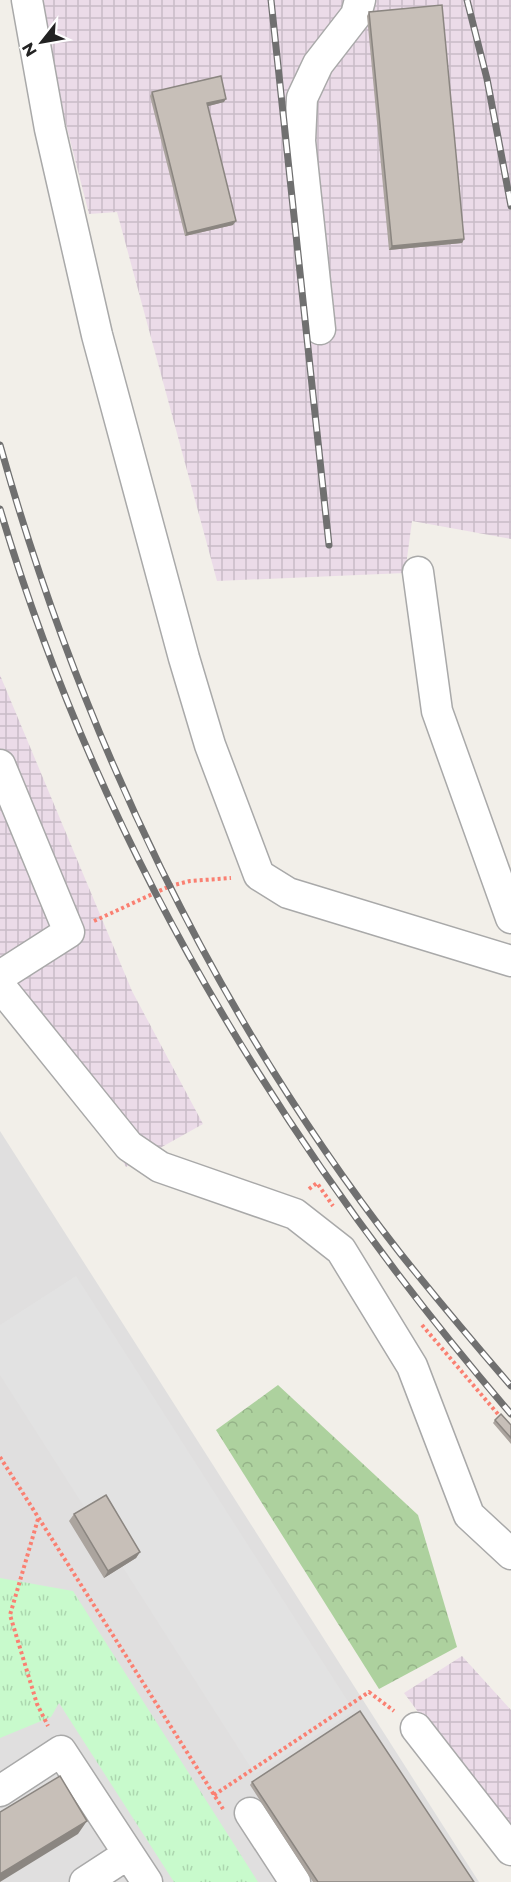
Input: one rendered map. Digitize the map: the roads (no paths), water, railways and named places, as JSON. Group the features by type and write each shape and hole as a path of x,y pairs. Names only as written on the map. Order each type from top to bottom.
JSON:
{"street":[{"path":"27,0 50,129 123,435 210,745 259,875 288,892 511,961"},
{"path":"320,329 300,141 302,98 318,64 356,15 360,0"},
{"path":"418,572 437,711 511,918"},
{"path":"0,765 69,932 0,976"},
{"path":"0,986 129,1146 160,1167 295,1214 342,1250 412,1366 469,1515 511,1554"},
{"path":"416,1728 511,1850"},
{"path":"0,1791 61,1751 147,1882"},
{"path":"238,1814 295,1882"},
{"path":"85,1882 128,1854"}],"railway":[{"path":"271,0 329,545"},
{"path":"467,0 487,79 511,206"},
{"path":"0,445 33,553 71,660 113,765 161,868 213,969 271,1067 333,1162 400,1253 511,1386"},
{"path":"0,509 41,634 90,755 146,873 208,988 275,1100 349,1208 428,1313 511,1414"}]}
